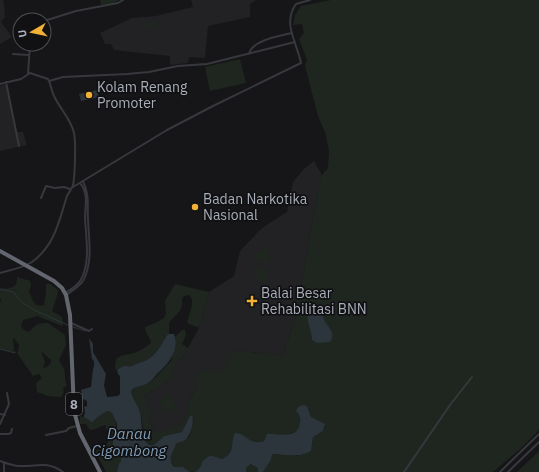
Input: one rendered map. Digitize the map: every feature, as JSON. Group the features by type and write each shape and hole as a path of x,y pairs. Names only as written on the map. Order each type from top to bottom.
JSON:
{"highway":[{"path":"0,251 54,281 66,294"},
{"name":"8","path":"66,294 69,304 71,324 74,412 77,426 100,472"}],"street":[{"path":"52,18 76,11 118,3 123,0"},
{"path":"41,198 46,186 72,188 142,145 204,110 301,63 289,20 293,9 298,3 310,0"},
{"path":"249,54 250,49 256,44 292,33"},
{"path":"49,81 63,76 121,75 178,66 207,64 295,42"},
{"path":"13,54 29,54 28,74"},
{"path":"0,84 21,79 28,74 44,77 49,81 54,97 68,119 74,133 75,144 72,188 55,233 45,249 26,265 0,273"},
{"path":"6,82 19,146"},
{"path":"66,294 79,283 82,277 88,243 86,196 82,182"},
{"path":"71,324 89,330 92,329"},
{"path":"404,472 450,404 472,378"},
{"path":"0,424 9,404 7,393"},
{"path":"0,414 5,415"},
{"path":"46,435 66,432 69,428 77,426"},
{"path":"0,434 9,434 11,433 12,429"},
{"path":"500,472 539,434"},
{"path":"507,466 509,471 539,442"},
{"path":"0,461 20,466 47,464 54,466 63,472"},
{"path":"4,463 4,472"}],"shaded area":[{"path":"0,0 3,0 5,17 1,22 12,37 0,44"},
{"path":"100,0 120,0 110,4 101,5"},
{"path":"191,0 256,0 250,4 250,17 208,26 205,58 189,57 188,63 170,65 170,56 114,50 111,44 105,44 100,33 132,18 156,16 193,7"},
{"path":"331,0 539,0 539,430 519,450 493,472 263,472 271,460 272,455 297,456 312,446 314,435 321,433 325,427 311,417 307,406 299,414 300,423 296,432 291,434 266,436 264,441 258,442 250,440 243,435 233,437 232,447 225,458 222,459 213,456 197,471 190,472 183,467 174,467 171,461 171,454 176,444 189,437 194,420 190,416 182,432 164,436 154,445 147,443 140,412 131,391 137,386 152,381 171,361 174,351 175,337 182,330 185,330 186,335 182,344 188,348 176,364 171,379 143,397 152,415 149,418 154,433 180,425 188,413 189,401 197,387 198,370 221,372 234,350 283,356 296,315 319,184 322,175 328,168 329,152 326,135 318,116 305,66 307,60 299,39 304,33 302,24 293,25 295,15 301,6"},
{"path":"155,21 156,27 145,28 145,22"},
{"path":"240,59 246,83 210,91 205,67"},
{"path":"7,84 16,132 23,132 27,145 0,151 0,86"},
{"name":"Balai Besar Rehabilitasi BNN","path":"314,161 322,175 319,184 296,315 283,356 234,350 221,372 197,387 189,401 188,413 180,425 154,434 143,397 171,379 176,364 184,355 199,328 209,292 234,276 240,251 262,228 287,212 293,182 304,169"},
{"path":"270,247 268,262 254,260 252,262 254,256 258,252 264,248"},
{"path":"252,265 253,268 267,270 266,283 260,281 256,277 253,271"},
{"path":"17,277 30,281 31,286 29,291 35,304 40,306 44,305 47,284 50,284 58,290 52,311 62,317 62,326 37,316 23,320 21,326 24,330 29,332 41,323 48,323 65,335 66,345 59,360 64,369 67,385 63,388 64,392 61,397 48,396 37,392 36,383 42,378 39,374 33,376 17,353 19,344 14,339 15,338 13,338 14,352 0,349 0,301 2,303 0,298 0,288 11,288 15,286","holes":["41,351 51,360 51,363 47,367 43,368 45,362"]},
{"path":"175,284 209,292 199,328 187,323 192,299 189,295 184,296 180,310 169,323 169,334 156,352 148,359 132,366 124,366 117,370 115,369 116,359 123,355 136,352 151,343 145,327 164,318 166,314 165,301"},
{"path":"169,394 177,407 167,413 159,401"},
{"path":"108,411 116,418 114,443 116,453 120,456 121,460 117,472 106,472 95,451 106,446 110,437 105,425 90,430 86,424 80,424 80,416 95,420"},
{"path":"539,451 539,472 517,472"},
{"path":"249,464 258,468 258,472 246,472 246,468"}],"water":[{"name":"Kolam Renang Promoter","path":"97,90 99,97 81,101 79,94"},
{"path":"313,304 316,304 324,310 324,320 332,332 330,342 317,343 312,340 307,316"},
{"name":"Danau Cigombong","path":"169,334 174,334 175,340 172,357 149,382 131,391 140,412 145,440 149,444 154,445 164,436 182,432 190,416 192,416 192,425 189,436 185,440 176,444 171,458 174,467 183,467 190,472 117,472 121,460 120,456 113,450 113,438 117,429 117,423 112,413 108,411 92,422 84,417 84,407 87,406 87,401 83,399 81,390 91,387 94,366 89,338 93,344 93,352 106,374 104,385 107,397 118,396 120,394 120,376 117,370 124,366 132,366 148,359 156,352"},
{"name":"Danau Cigombong","path":"303,405 307,406 311,417 325,424 323,431 313,437 311,451 297,455 274,454 263,472 258,472 258,468 250,464 246,468 246,472 193,472 197,471 202,462 209,456 222,459 226,457 231,451 235,433 242,435 251,441 259,442 264,441 267,434 292,434 296,432 300,421 300,416 296,411 298,407"}],"waterway":[{"path":"0,289 13,292 23,303 34,310 70,326"},
{"path":"73,327 85,331"},
{"path":"0,349 15,352"}],"place":[{"name":"Kolam Renang Promoter","path":"89,95"},
{"name":"Badan Narkotika Nasional","path":"195,207"},
{"name":"Balai Besar Rehabilitasi BNN","path":"252,301"}]}
